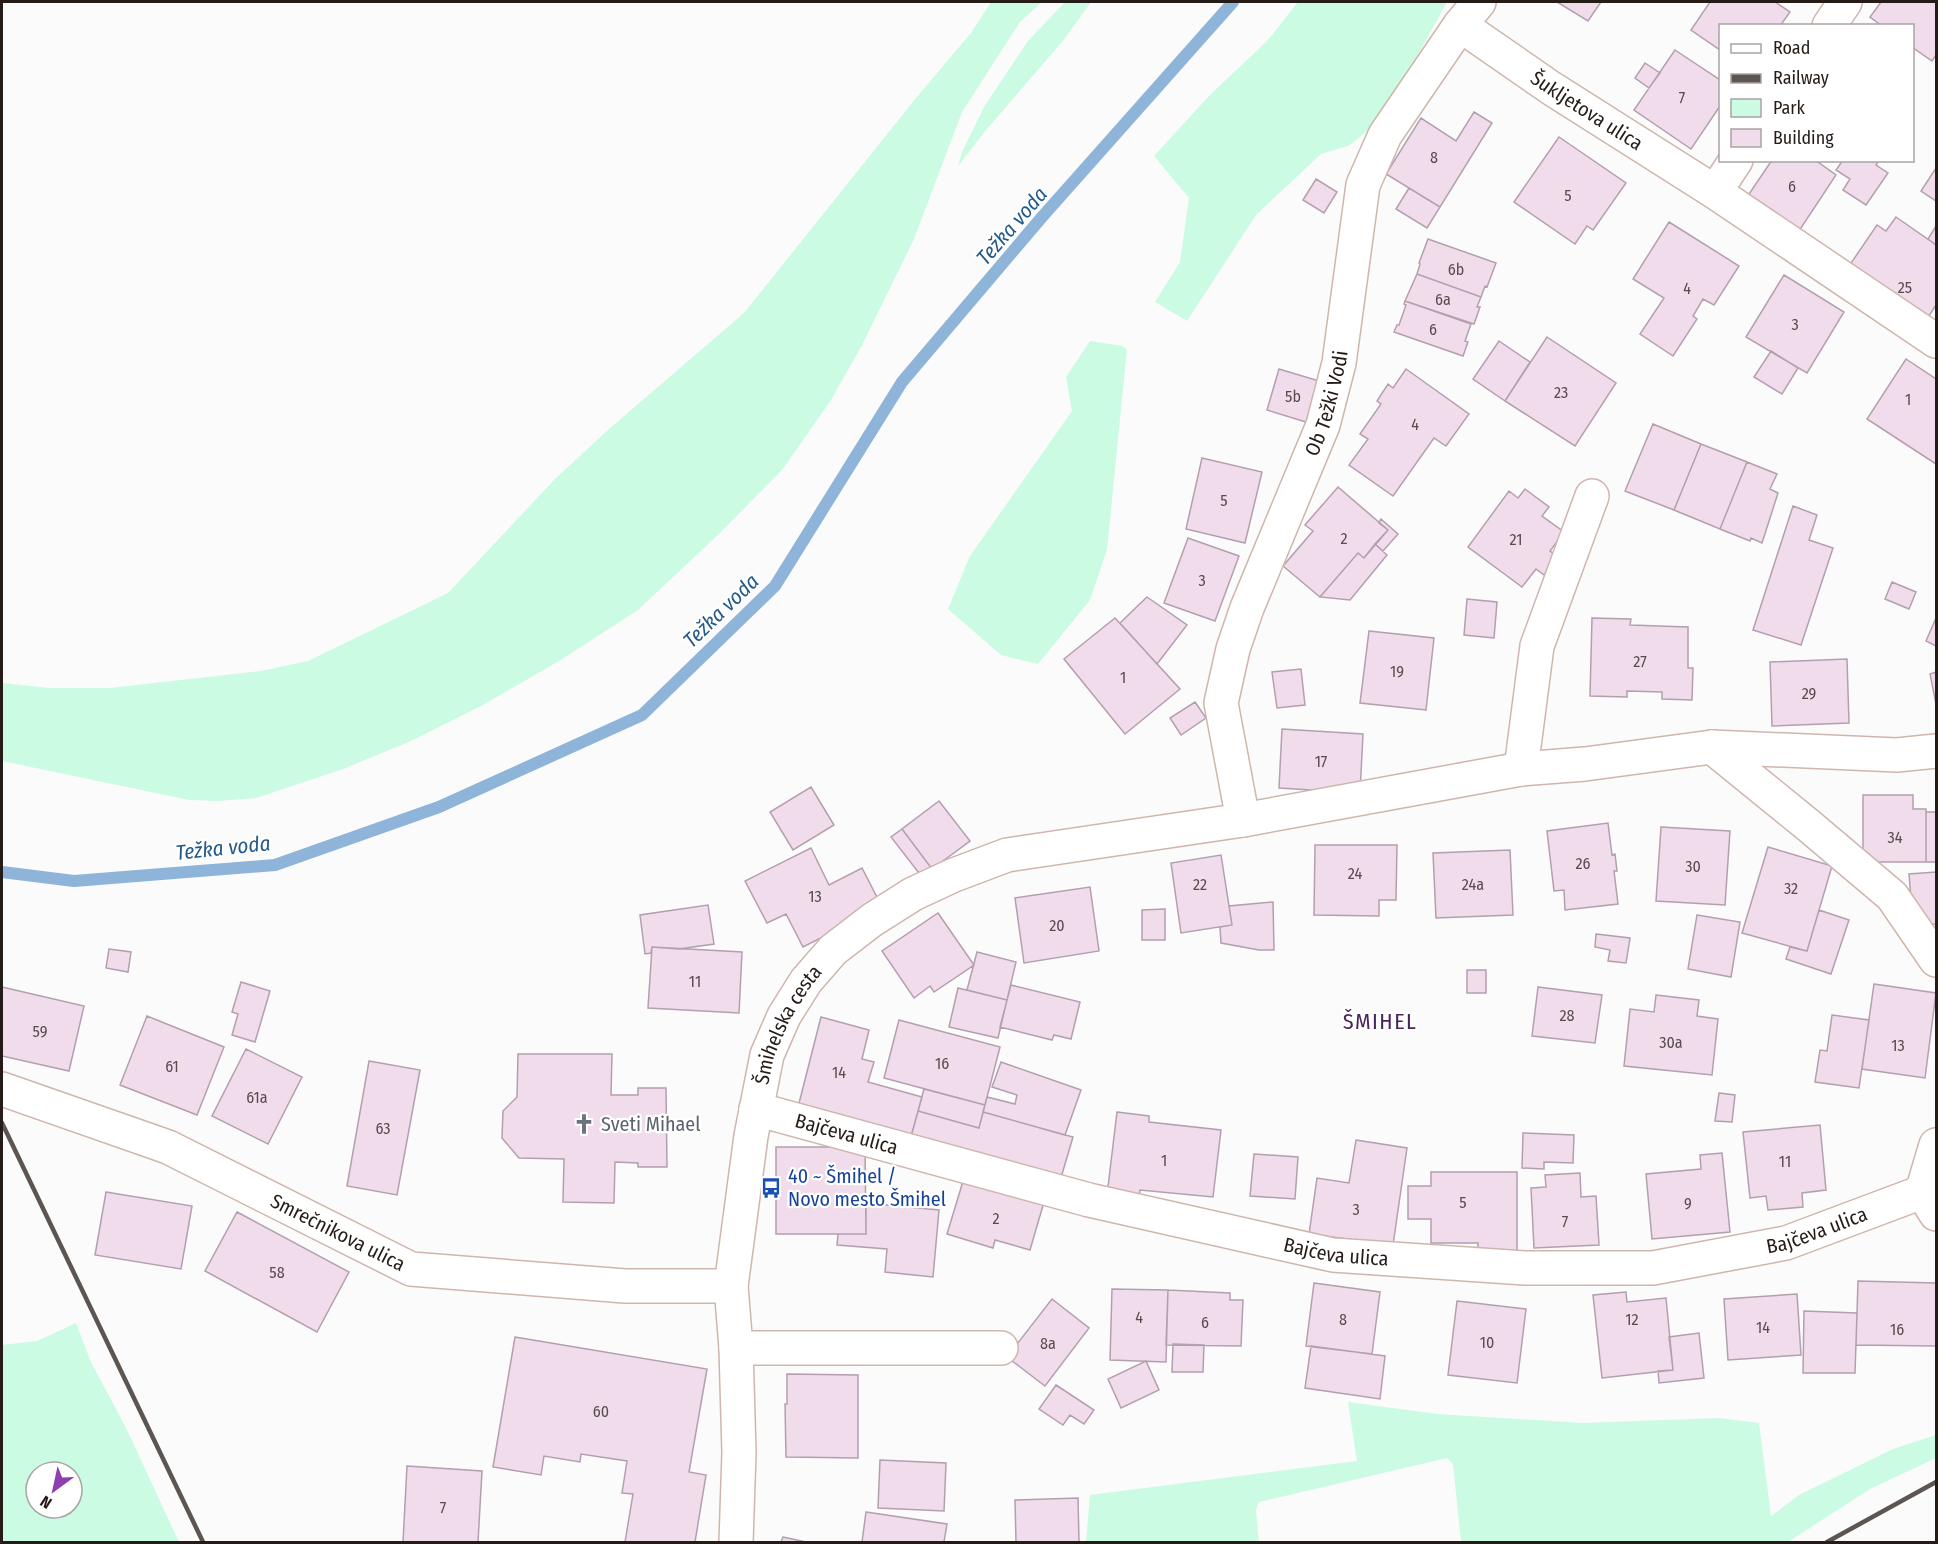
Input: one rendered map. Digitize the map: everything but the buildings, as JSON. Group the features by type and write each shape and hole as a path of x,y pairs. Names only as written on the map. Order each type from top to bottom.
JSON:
{"street":[{"path":"1830,24 1845,2"},
{"name":"Šukljetova ulica","path":"1470,13 1551,88 1715,192 1936,341"},
{"name":"Ob Težki Vodi","path":"1243,820 1221,703 1233,649 1247,608 1323,425 1339,363 1363,185 1385,135 1470,13"},
{"path":"1715,192 1735,162"},
{"path":"1521,769 1537,646 1592,496"},
{"path":"1712,747 1892,896 1936,960"},
{"name":"Šmihelska cesta","path":"736,1542 739,1453 736,1348 731,1286 756,1109 767,1055 784,1016 806,981 833,950 872,920 913,894 954,875 1007,855 1243,820 1521,769 1585,764 1712,747 1897,755 1936,751"},
{"name":"Smrečnikova ulica","path":"2,1089 168,1148 411,1269 625,1286 731,1286"},
{"name":"Bajčeva ulica","path":"756,1109 1089,1200 1333,1255 1525,1269 1653,1268 1786,1243 1929,1203"},
{"path":"1929,1203 1936,1145"},
{"path":"736,1348 1000,1348"}],"green space":[{"path":"991,2 1042,2 1020,22 962,112 914,239 862,345 831,400 782,470 720,533 638,610 559,661 481,706 411,741 343,769 256,798 218,801 189,800 2,761 2,683 49,688 110,688 261,671 308,661 448,593 555,479 609,429 744,313 971,33"},
{"path":"1065,2 1091,2 1062,42 958,166 962,152 984,107 1028,41"},
{"path":"1298,2 1447,2 1414,62 1370,129 1348,146 1321,154 1256,215 1187,321 1155,302 1180,262 1189,198 1154,156 1210,95 1268,40"},
{"path":"1090,341 1122,346 1127,349 1107,550 1090,600 1038,664 1001,655 948,609 970,556 1072,411 1066,377"},
{"path":"76,1323 90,1360 127,1430 179,1542 2,1542 2,1345 37,1341"},
{"path":"1348,1402 1437,1414 1583,1423 1718,1418 1759,1423 1771,1516 1799,1495 1893,1449 1936,1435 1936,1458 1870,1489 1788,1542 1461,1542 1453,1464 1447,1458 1259,1502 1256,1510 1259,1542 1086,1542 1090,1495 1357,1461"}],"waterway":[{"name":"Težka voda","path":"2,872 74,881 275,865 439,807 642,715 775,586 902,382 1042,217 1233,2"}],"railway":[{"path":"2,1123 203,1542"},
{"path":"1827,1542 1936,1482"}],"place":[{"name":"Sveti Mihael","path":"584,1124"},
{"name":"40 ~ Šmihel / Novo mesto Šmihel","path":"771,1188"}],"district":[{"name":"ŠMIHEL","path":"1380,1021"}]}
